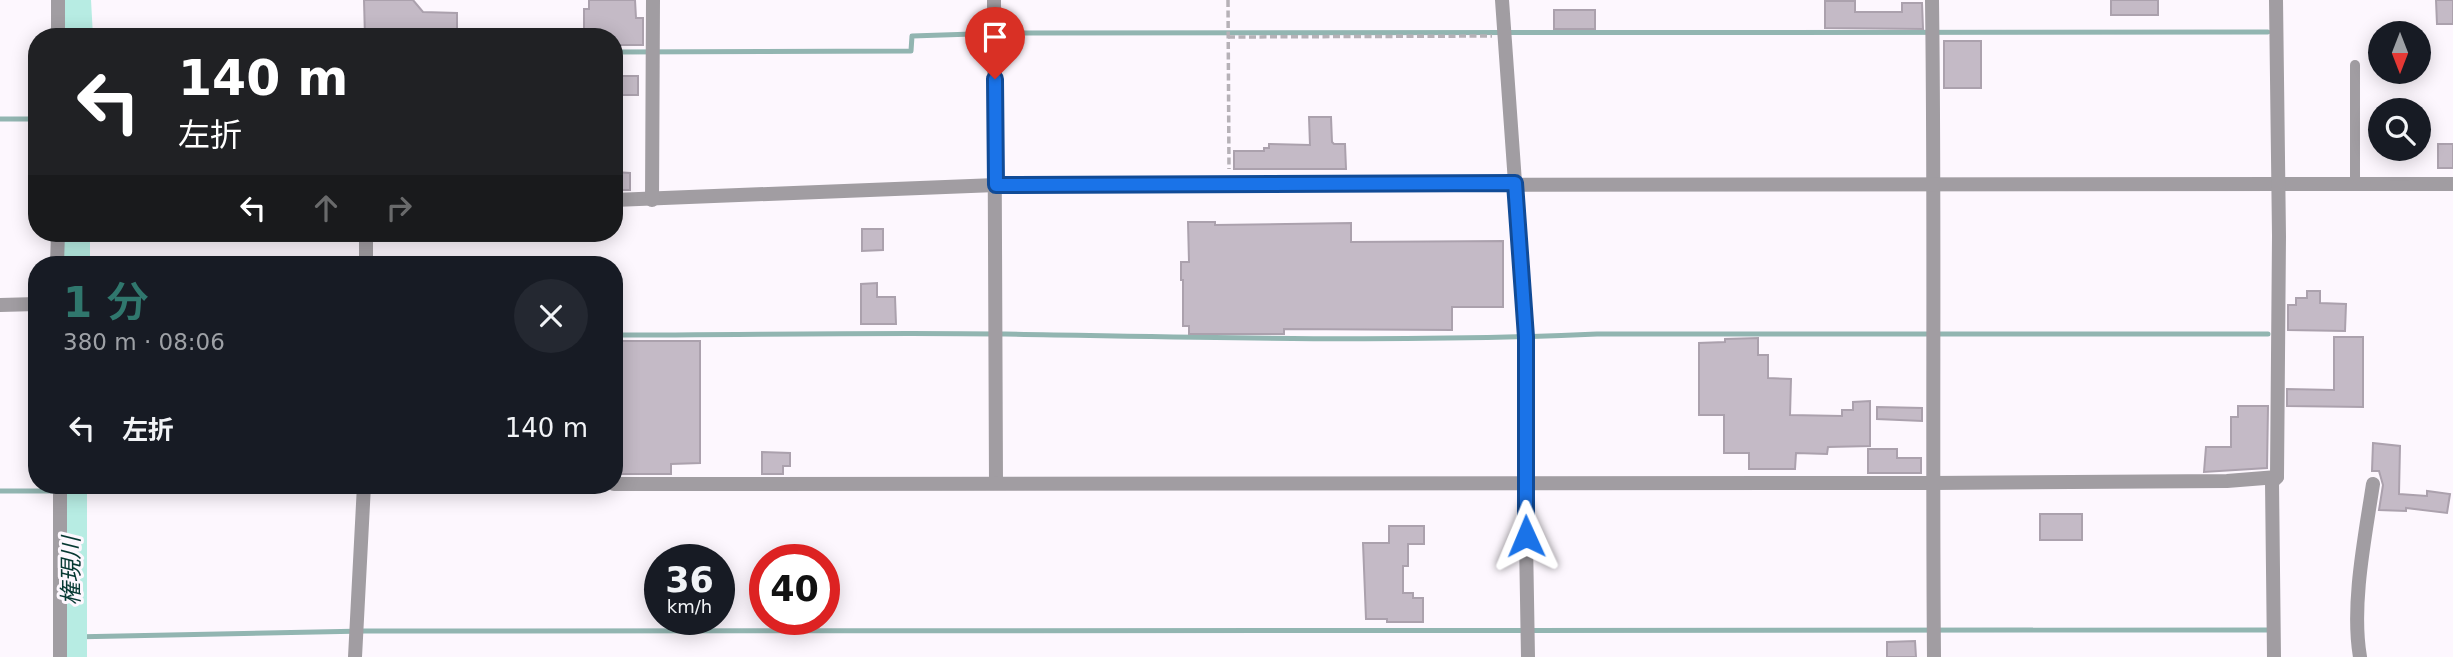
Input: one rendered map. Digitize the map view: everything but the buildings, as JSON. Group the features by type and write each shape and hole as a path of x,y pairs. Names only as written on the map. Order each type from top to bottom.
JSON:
{"street":[{"path":"58,0 58,28"},
{"path":"652,200 653,0"},
{"path":"994,0 996,482"},
{"path":"1502,0 1526,337 1528,657"},
{"path":"1932,0 1935,184 1932,483 1934,657"},
{"path":"2274,657 2272,482 2277,477 2278,183 2276,0"},
{"path":"623,200 996,185 2453,184"},
{"path":"0,305 28,304"},
{"path":"623,484 1932,483 2227,481 2277,477"},
{"path":"2360,657 2357,639 2361,561 2373,484"},
{"path":"60,494 60,657"},
{"path":"355,657 364,494"}],"lane":[{"path":"2355,65 2355,183"}],"path":[{"path":"1228,0 1229,184"},
{"path":"1228,37 1506,36"}],"waterway":[{"name":"権現川","path":"75,0 77,28"},
{"path":"623,52 911,51 912,36 1003,33 2268,32"},
{"path":"0,119 28,119"},
{"name":"権現川","path":"74,242 74,256"},
{"path":"623,335 956,333 1375,339 1597,334 2268,334"},
{"path":"0,491 28,491"},
{"name":"権現川","path":"71,494 71,657"},
{"path":"71,637 365,631 2270,630"}],"route":[{"path":"995,79 996,185 1515,183 1526,337 1526,536"}]}
